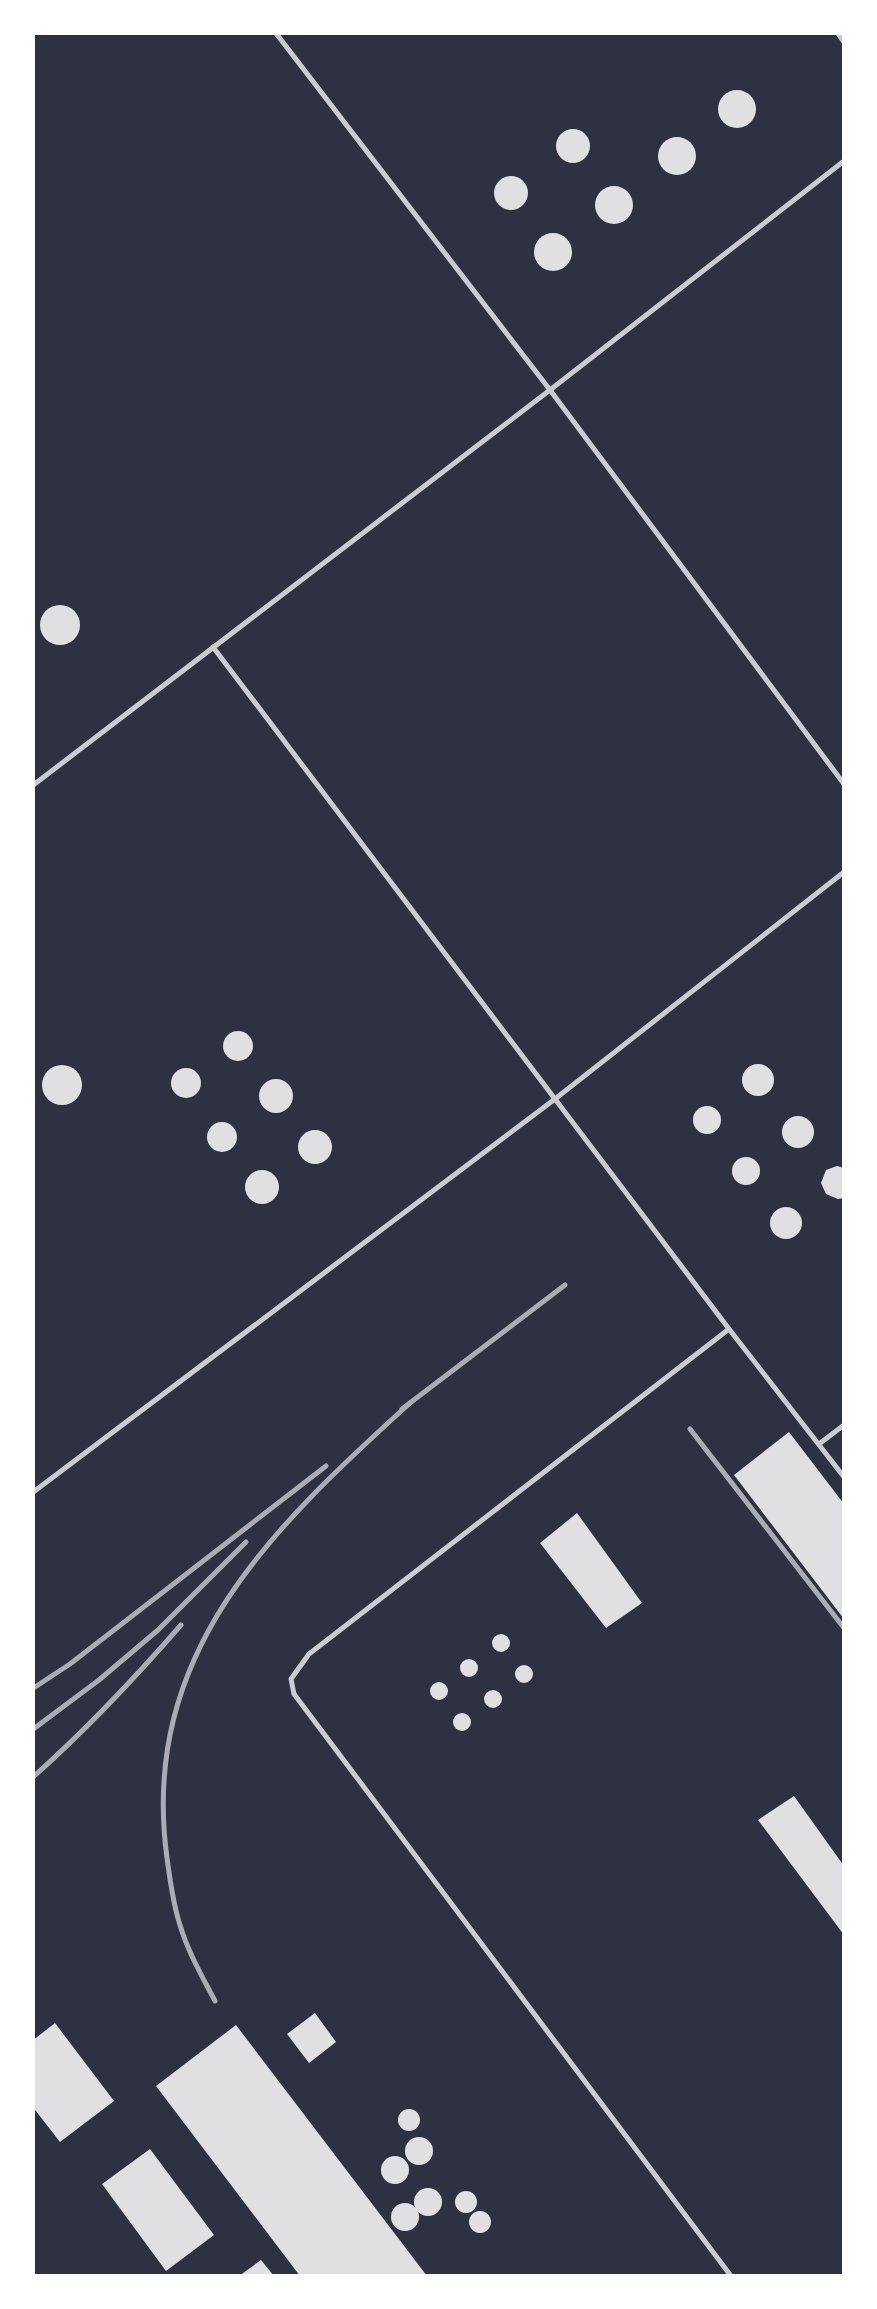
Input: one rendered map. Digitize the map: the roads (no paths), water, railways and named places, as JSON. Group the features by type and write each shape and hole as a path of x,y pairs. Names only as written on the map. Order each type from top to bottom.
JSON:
{"lane":[{"path":"275,32 550,390 844,784"},
{"path":"837,32 844,42"},
{"path":"32,786 844,160"},
{"path":"214,647 844,1477"},
{"path":"32,1494 555,1099 844,872"},
{"path":"730,1329 309,1654 291,1679 294,1694 730,2276"},
{"path":"820,1444 844,1425"}],"railway":[{"path":"402,1409 565,1285"},
{"path":"215,2001 183,1935 169,1875 164,1785 174,1718 195,1657 226,1601 265,1548 310,1498 410,1403"},
{"path":"690,1429 844,1628"},
{"path":"32,1689 70,1664 326,1466"},
{"path":"32,1730 158,1630 246,1542"},
{"path":"32,1778 109,1704 181,1625"}]}
